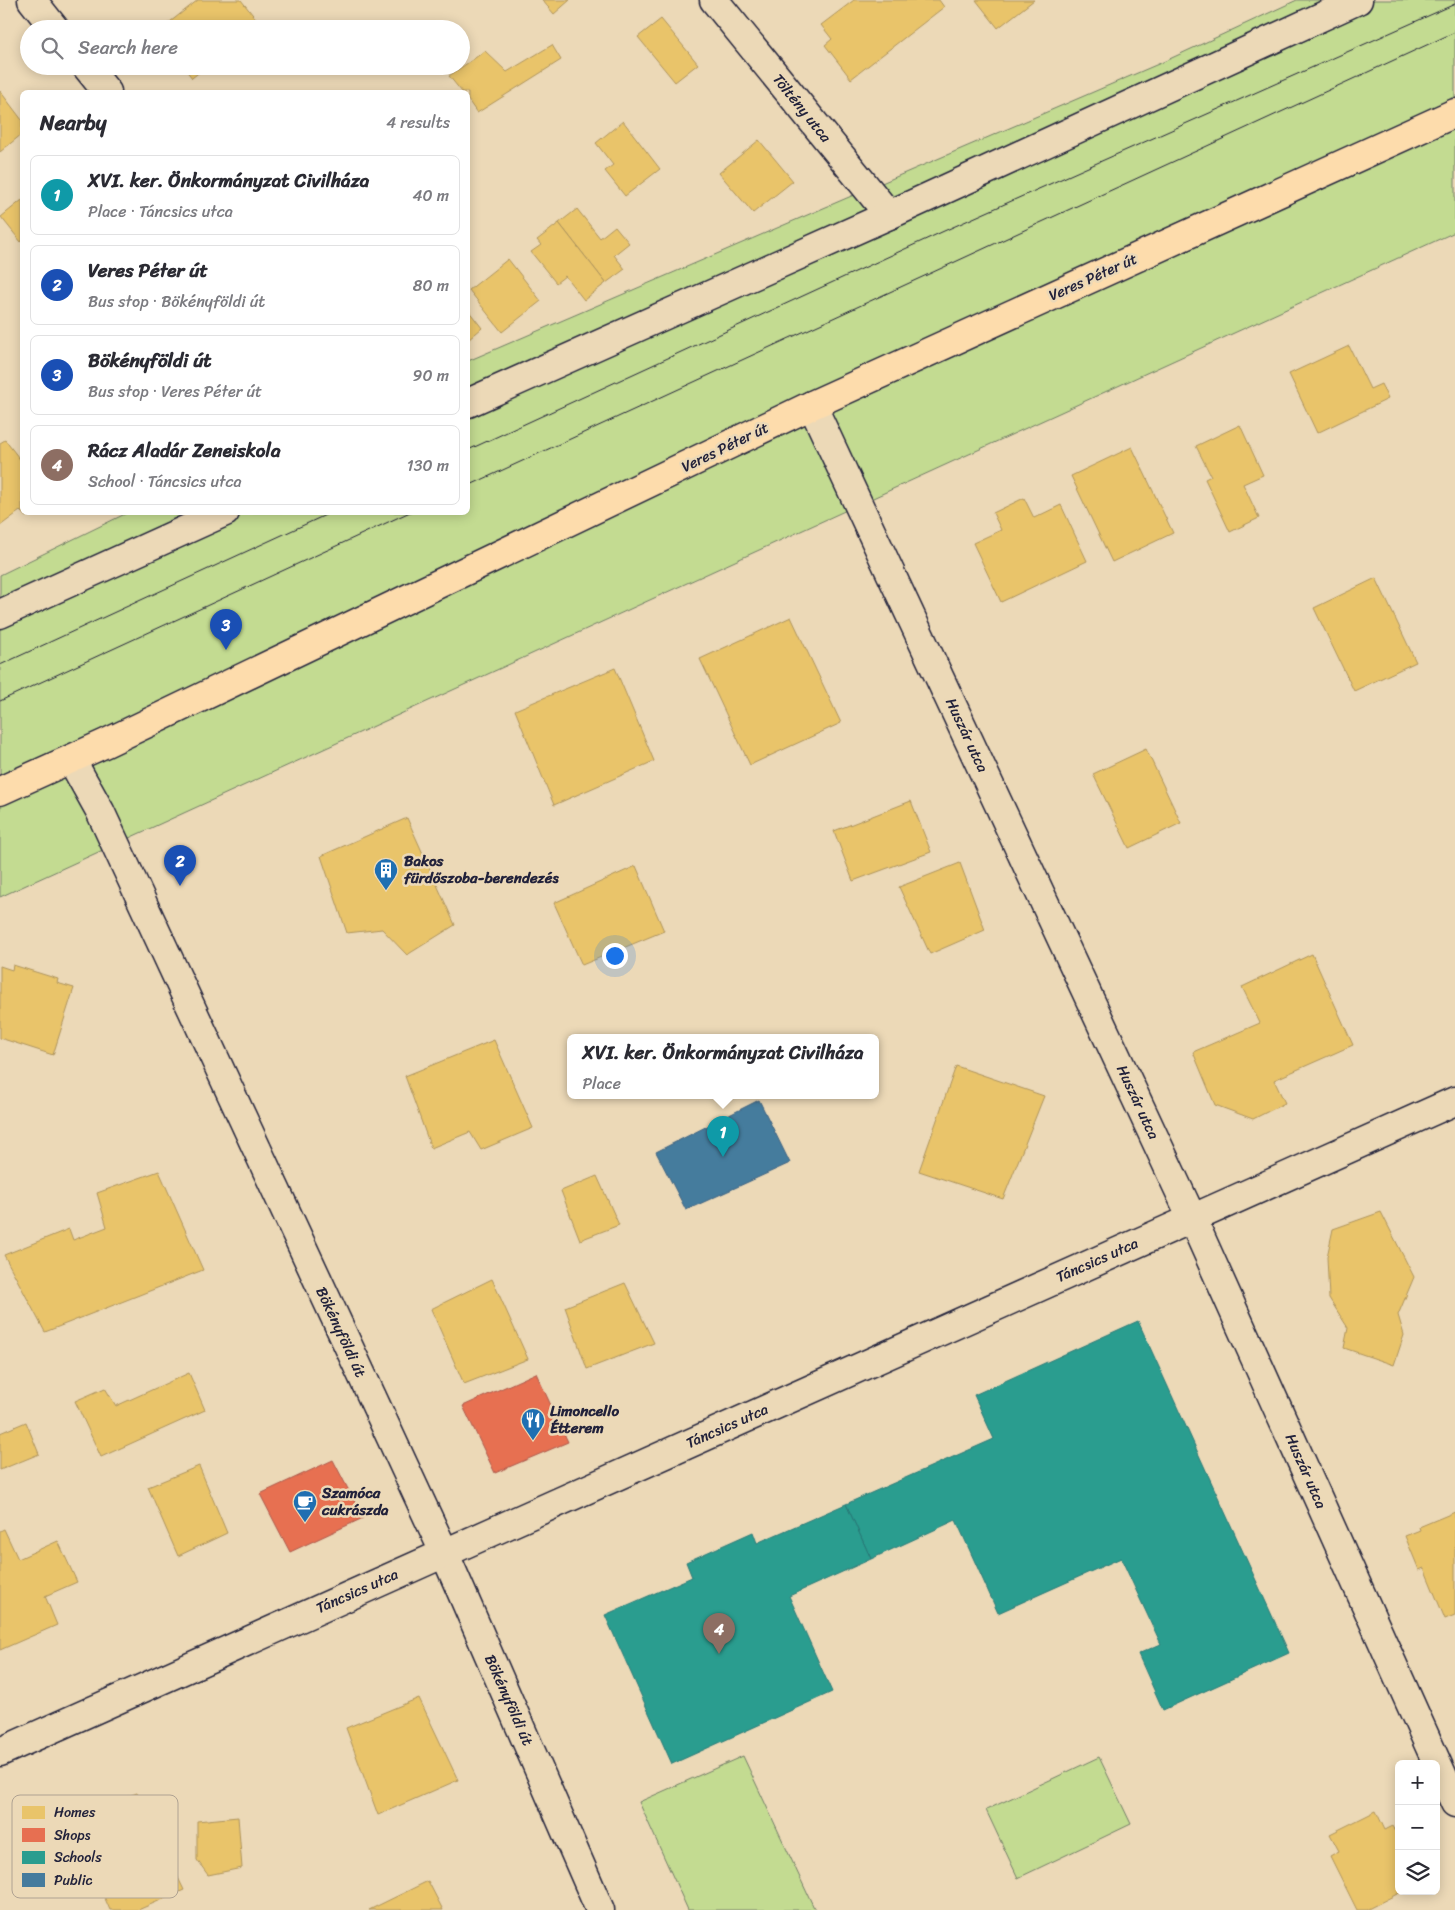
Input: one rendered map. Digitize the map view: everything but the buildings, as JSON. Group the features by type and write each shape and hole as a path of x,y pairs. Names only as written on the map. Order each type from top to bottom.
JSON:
{"main road":[{"name":"Veres Péter út","path":"0,791 71,759 812,405 1455,113"}],"street":[{"path":"32,0 48,20"},
{"name":"Töltény utca","path":"714,0 889,215"},
{"path":"470,402 889,215 1358,0"},
{"path":"93,75 105,90"},
{"name":"Huszár utca","path":"812,405 1192,1218 1455,1804"},
{"path":"0,614 218,515"},
{"name":"Bökényföldi út","path":"71,759 100,811 444,1552 600,1910"},
{"name":"Táncsics utca","path":"0,1752 1455,1101"}],"green space":[{"path":"1297,0 1455,0 1455,232 0,897 0,575 123,515 470,515 470,360 1163,62"},
{"path":"743,1756 815,1910 688,1910 639,1802"},
{"path":"1099,1757 1131,1824 1018,1878 986,1810"}],"tram line":[{"path":"470,449 944,231 1455,4"},
{"path":"470,485 1455,32"},
{"path":"0,665 325,515"},
{"path":"0,701 403,515"}],"place":[{"name":"Bökényföldi út","path":"226,650"},
{"name":"Veres Péter út","path":"180,886"},
{"name":"Bakos fürdőszoba-berendezés","path":"386,891"},
{"name":"XVI. ker. Önkormányzat Civilháza","path":"723,1157"},
{"name":"Limoncello Étterem","path":"533,1441"},
{"name":"Szamóca cukrászda","path":"305,1523"},
{"name":"Rácz Aladár Zeneiskola","path":"719,1654"}]}
